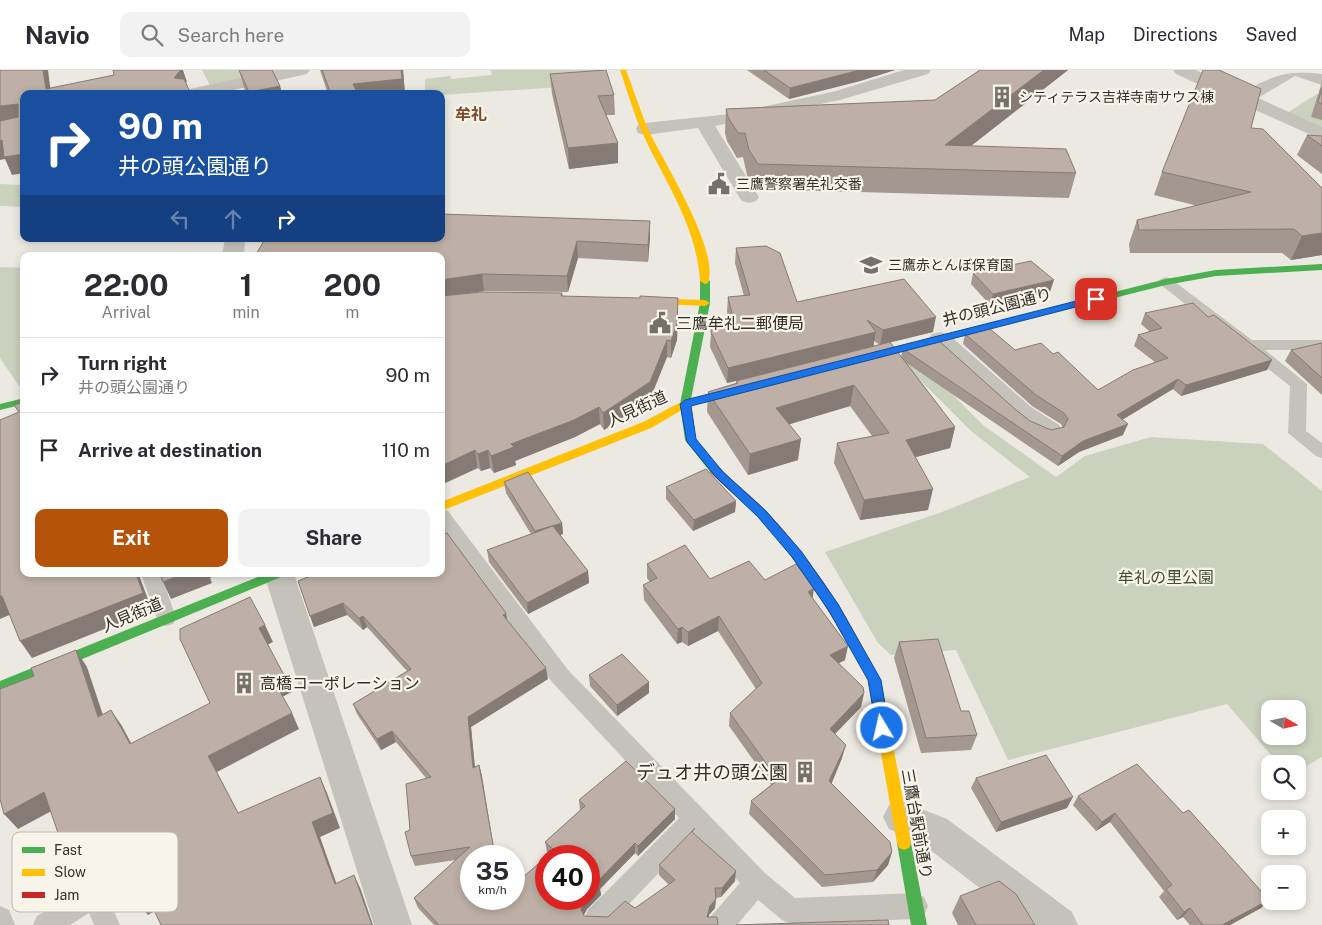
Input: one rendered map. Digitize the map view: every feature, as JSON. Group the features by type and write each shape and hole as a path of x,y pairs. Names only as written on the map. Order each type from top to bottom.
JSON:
{"street":[{"path":"193,88 223,90 301,70"},
{"name":"人見街道","path":"445,505 647,425 685,404 705,303 705,264 690,220 645,129 623,70"},
{"path":"645,129 730,119 840,95 922,70"},
{"path":"1182,70 1322,134"},
{"path":"1244,99 1294,70 1322,80"},
{"path":"706,126 749,197"},
{"name":"井の頭公園通り","path":"844,363 1166,282 1216,273 1322,267"},
{"path":"626,301 705,303"},
{"path":"940,339 1022,413 1050,431"},
{"path":"685,404 760,384"},
{"path":"0,407 20,402"},
{"name":"三鷹台駅前通り","path":"685,404 690,440 720,474 762,514 796,554 834,608 874,680 901,817 917,915"},
{"name":"人見街道","path":"0,687 270,577"},
{"path":"279,577 381,893 394,925"},
{"path":"901,817 934,831 1059,925"}],"lane":[{"path":"1166,282 1251,345 1299,384 1297,433 1322,452"},
{"path":"1251,345 1322,345"},
{"path":"445,521 560,676 757,884 790,911 917,915"},
{"path":"152,577 166,618"},
{"path":"597,919 694,819"},
{"path":"720,925 757,884"},
{"path":"46,925 68,912"},
{"path":"102,912 108,925"},
{"path":"0,919 2,925"}],"green space":[{"path":"202,70 281,70 210,85"},
{"path":"491,70 598,70 604,84 445,95 445,90 425,90 425,79 450,76 451,79 492,75"},
{"path":"1317,94 1322,95 1322,129 1287,113"},
{"path":"0,184 20,185 20,207 0,206"},
{"path":"0,267 20,268 20,386 0,358"},
{"name":"牟礼の里公園","path":"912,354 983,425 1056,477 1085,456 1151,437 1263,444 1322,491 1322,757 1306,766 1306,755 1271,755 1263,745 1306,745 1306,700 1261,700 1261,743 1227,704 1008,760 956,650 891,655 878,643 825,552 942,512 1030,477 971,431 898,358"}],"building":[{"path":"0,70 43,70 46,89 114,75 113,70 179,70 174,78 184,79 189,90 20,90 20,155 4,157 2,140 0,141 0,121 18,117 18,104 0,106"},
{"path":"239,70 272,70 280,86 259,90 248,90"},
{"path":"322,70 401,70 402,79 353,84 356,90 330,90"},
{"path":"606,70 614,95 598,96 618,143 568,148 550,74"},
{"path":"764,70 860,70 790,88"},
{"path":"980,70 1044,70 945,145 1066,149 1076,173 758,164 749,150 745,133 738,133 728,117 726,109 935,100"},
{"path":"1203,70 1219,70 1261,89 1251,128 1263,129 1322,188 1322,233 1302,236 1294,229 1139,230 1137,220 1251,192 1162,172"},
{"path":"1322,88 1322,104 1318,102"},
{"path":"1307,135 1322,136 1322,146"},
{"path":"445,214 650,221 648,245 577,241 567,276 482,274 445,279 445,252 257,252 263,242 445,242"},
{"path":"766,246 780,253 797,302 904,279 936,317 883,330 867,320 876,332 728,368 711,332 712,324 734,321 728,297 750,295 736,248"},
{"path":"1031,261 1054,280 993,294 973,273"},
{"path":"482,292 562,293 561,296 678,298 677,323 671,341 667,340 650,382 603,413 599,407 574,420 511,444 514,447 491,456 488,450 478,454 475,450 445,464 445,296"},
{"path":"1193,303 1208,317 1214,315 1272,360 1186,385 1178,379 1117,415 1128,424 1083,441 1062,456 903,349 938,340 1016,410 1030,421 1051,430 1064,427 1068,419 1064,413 1036,395 965,334 989,328 1015,350 1041,343 1053,354 1058,352 1098,390 1133,370 1168,358 1138,335 1162,328 1145,313"},
{"path":"890,342 955,427 906,440 933,489 864,500 837,443 889,433 854,385 776,408 801,439 750,454 708,392 738,383 736,381"},
{"path":"1322,343 1322,378 1291,350"},
{"path":"20,403 20,577 137,577 143,593 20,641 2,596 0,596 0,420 19,412 14,405"},
{"path":"706,469 736,501 694,520 666,487"},
{"path":"528,472 562,523 535,531 504,482"},
{"path":"553,526 588,571 527,603 487,550"},
{"path":"447,533 506,613 503,615 546,668 468,717 473,768 479,765 493,845 460,845 460,849 411,856 405,832 410,830 406,784 431,777 392,731 377,739 353,704 411,669 363,616 359,618 343,603 310,616 298,581 308,577 445,577 445,534"},
{"path":"685,545 710,579 749,561 765,580 796,564 814,588 808,592 848,646 830,655 863,687 864,693 830,729 846,745 829,781 890,842 892,852 877,870 825,875 751,801 778,780 730,713 762,683 719,616 688,632 682,627 678,629 643,585 657,578 647,564"},
{"path":"161,577 176,577 163,582"},
{"path":"250,597 265,625 259,628 284,675 274,681 292,713 208,756 238,813 320,777 333,813 312,822 335,884 354,875 372,925 161,925 155,912 178,912 178,832 58,832 44,792 4,814 0,799 0,689 34,676 31,668 76,650 98,717 111,710 130,744 210,703 180,639 180,629"},
{"path":"938,639 961,711 969,711 977,735 926,738 899,642"},
{"path":"622,654 649,682 617,705 589,675"},
{"path":"1046,755 1073,797 1001,822 976,778"},
{"path":"626,761 675,809 638,846 635,843 600,879 600,845 548,845 545,842 585,806 579,800"},
{"path":"1137,764 1183,813 1189,810 1261,891 1261,904 1222,925 1203,925 1190,908 1184,912 1166,889 1172,885 1115,813 1102,822 1078,796"},
{"path":"695,828 692,832 736,871 722,888 715,888 716,899 710,906 707,917 717,917 718,925 439,925 414,898 460,856 460,910 525,910 525,875 535,867 535,910 581,910 584,916 608,917 625,901 635,908 675,880 659,865"},
{"path":"999,881 1016,894 1035,925 976,925 960,896"},
{"path":"888,920 889,925 736,925"}],"traffic: fast":[{"path":"1090,301 1166,282 1216,273 1322,267"},
{"path":"705,281 705,303 685,404 690,440 715,470"},
{"path":"0,407 20,402"},
{"path":"0,687 270,577"},
{"path":"904,843 919,925"}],"traffic: slow":[{"path":"623,70 646,132 692,223 699,242 705,281"},
{"path":"642,301 705,303"},
{"path":"859,359 1090,301"},
{"path":"445,505 647,425 685,404 745,388"},
{"path":"854,643 874,680 904,843"}],"traffic: jam":[{"path":"715,470 763,515 788,545 823,592 854,643"}],"place":[{"name":"シティテラス吉祥寺南サウス棟","path":"1002,97"},
{"name":"三鷹警察署牟礼交番","path":"719,184"},
{"name":"三鷹赤とんぼ保育園","path":"871,265"},
{"name":"三鷹牟礼二郵便局","path":"660,323"},
{"name":"高橋コーポレーション","path":"244,683"},
{"name":"デュオ井の頭公園","path":"805,772"}],"district":[{"name":"牟礼","path":"471,114"}],"route":[{"path":"882,728 874,680 834,608 796,554 762,514 720,474 690,440 685,404 1096,299"}]}
